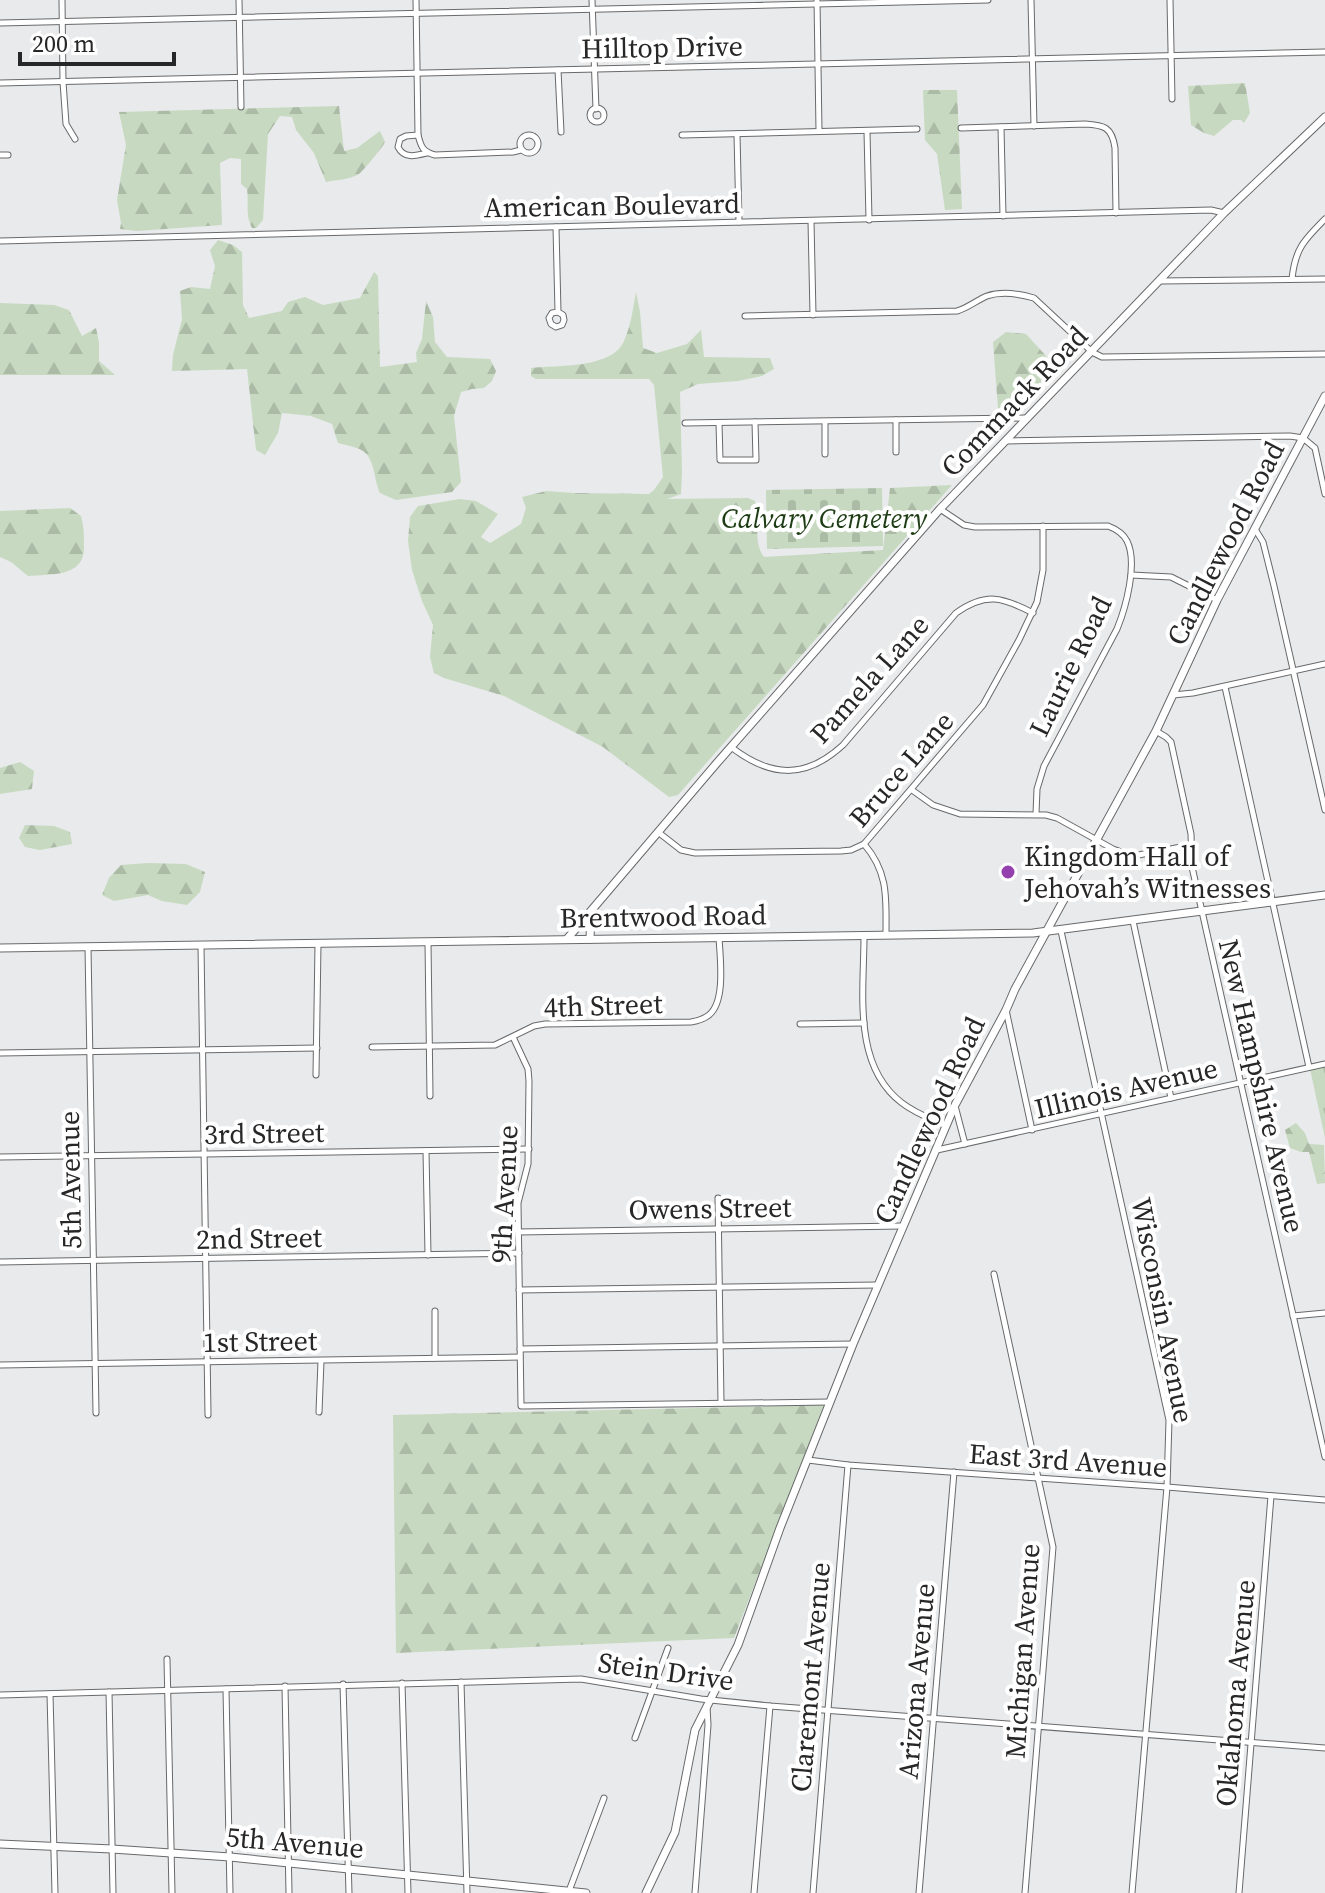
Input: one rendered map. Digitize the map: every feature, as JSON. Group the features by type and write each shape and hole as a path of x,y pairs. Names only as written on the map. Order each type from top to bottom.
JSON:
{"street":[{"path":"62,0 66,124 75,139"},
{"path":"239,0 241,107"},
{"path":"416,0 418,135 421,147 427,153"},
{"path":"592,0 596,109"},
{"path":"0,23 988,0"},
{"path":"1031,0 1034,126"},
{"path":"1170,0 1172,99"},
{"path":"817,2 819,131"},
{"name":"Hilltop Drive","path":"0,83 1325,52"},
{"path":"558,70 561,132"},
{"name":"Commack Road","path":"567,939 940,509 1224,213 1325,117"},
{"path":"961,128 1099,125 1108,129 1114,138 1115,148 1116,213"},
{"path":"1001,127 1003,216"},
{"path":"682,135 917,129"},
{"path":"867,131 869,220"},
{"path":"737,134 739,222"},
{"path":"418,135 400,139 398,147 401,153 415,156 521,150"},
{"path":"0,155 8,155"},
{"name":"American Boulevard","path":"0,241 1211,210 1224,213"},
{"path":"1292,279 1300,246 1325,219"},
{"path":"811,221 813,315"},
{"path":"556,227 558,312"},
{"path":"1158,281 1325,279"},
{"path":"745,316 957,311 985,297 1009,294 1034,298 1092,352 1102,357 1325,354"},
{"name":"Candlewood Road","path":"646,1893 675,1832 695,1730 738,1645 853,1344 955,1105 1156,731 1217,600 1325,396"},
{"path":"685,423 1026,418"},
{"path":"896,420 896,452"},
{"path":"719,423 720,460 756,460 755,422"},
{"path":"825,422 825,454"},
{"path":"1005,441 1303,438 1315,448 1325,494"},
{"name":"Laurie Road","path":"940,509 964,525 1108,526 1120,532 1128,542 1131,575 1128,597 1117,629 1044,766 1037,789 1036,814"},
{"name":"Bruce Lane","path":"658,832 681,850 695,853 841,851 864,844 983,705 1033,613 1041,588 1043,526"},
{"path":"1255,527 1263,542 1325,810"},
{"path":"1131,575 1171,577 1217,600"},
{"name":"Pamela Lane","path":"731,747 746,759 774,769 805,768 818,763 843,745 956,613 968,604 979,600 1003,599 1033,613"},
{"path":"1173,695 1225,687 1325,664"},
{"path":"1225,687 1309,1067"},
{"name":"New Hampshire Avenue","path":"1156,731 1171,742 1192,845 1192,867 1325,1457"},
{"path":"912,790 933,805 960,814 1036,814 1057,818 1133,856 1192,845"},
{"path":"864,844 878,862 883,876 886,934"},
{"name":"Brentwood Road","path":"0,948 1046,933 1325,895"},
{"path":"590,939 591,909"},
{"path":"1133,921 1171,1098"},
{"name":"Wisconsin Avenue","path":"1061,931 1169,1420 1167,1487 1132,1893"},
{"path":"864,935 864,1023 870,1060 889,1092 911,1109 946,1126"},
{"name":"4th Street","path":"372,1047 495,1045 534,1026 545,1024 701,1020 709,1016 719,1001 719,937"},
{"path":"428,942 430,1096"},
{"path":"316,1075 318,944"},
{"path":"201,946 208,1415"},
{"name":"5th Avenue","path":"88,947 96,1413"},
{"path":"1006,1010 1032,1130"},
{"path":"800,1024 864,1023"},
{"name":"9th Avenue","path":"513,1037 528,1069 529,1149 518,1203 521,1406 721,1403"},
{"path":"0,1053 317,1048"},
{"name":"Illinois Avenue","path":"936,1150 1325,1064"},
{"path":"955,1105 965,1144"},
{"name":"3rd Street","path":"0,1157 529,1149"},
{"path":"426,1151 428,1255"},
{"path":"718,1198 721,1403 831,1402"},
{"name":"Owens Street","path":"518,1232 902,1226"},
{"name":"2nd Street","path":"0,1262 519,1253"},
{"name":"Michigan Avenue","path":"994,1274 1053,1547 1025,1893"},
{"path":"519,1290 879,1285"},
{"path":"435,1311 435,1358"},
{"path":"1293,1316 1325,1313"},
{"path":"520,1349 853,1344"},
{"name":"1st Street","path":"0,1365 520,1357"},
{"path":"319,1412 321,1361"},
{"name":"East 3rd Avenue","path":"808,1460 1325,1500"},
{"name":"Claremont Avenue","path":"813,1893 848,1465"},
{"name":"Arizona Avenue","path":"919,1893 954,1472"},
{"name":"Oklahoma Avenue","path":"1239,1893 1271,1496"},
{"path":"635,1738 668,1648"},
{"path":"167,1659 172,1893"},
{"name":"Stein Drive","path":"0,1695 581,1679 709,1703 1325,1748"},
{"path":"461,1682 467,1893"},
{"path":"402,1683 408,1893"},
{"path":"343,1684 349,1893"},
{"path":"285,1686 289,1893"},
{"path":"226,1689 230,1893"},
{"path":"109,1692 113,1893"},
{"path":"50,1694 55,1893"},
{"path":"695,1893 709,1703"},
{"path":"754,1893 770,1706"},
{"path":"568,1891 604,1798"},
{"name":"5th Avenue","path":"0,1844 230,1857 586,1893"}],"green space":[{"path":"1245,83 1250,113 1244,123 1233,120 1214,136 1191,125 1188,86"},
{"path":"923,90 957,90 962,209 945,210 937,154 925,140"},
{"path":"339,106 344,151 357,148 380,131 385,142 356,176 326,182 314,153 296,130 292,117 280,116 268,134 263,220 256,228 252,228 250,223 247,189 241,184 241,159 230,158 220,163 222,225 137,231 120,229 117,200 126,145 119,112"},
{"path":"218,240 242,252 243,305 249,318 282,311 288,302 305,297 323,305 360,298 374,272 378,276 380,367 417,362 426,301 433,317 435,342 447,357 490,359 496,371 492,381 484,388 461,392 454,416 461,482 452,492 396,500 380,493 367,455 358,448 338,443 332,424 311,416 282,413 278,433 265,455 256,450 247,369 172,371 182,319 180,291 191,287 210,289 215,266 210,250"},
{"path":"636,292 643,348 657,353 687,344 701,330 704,357 770,358 774,369 762,376 698,384 680,392 681,494 667,499 748,498 755,501 758,544 764,557 883,550 890,488 952,485 678,795 669,797 603,747 504,696 434,673 430,657 433,625 412,570 408,541 410,517 418,506 460,499 476,501 498,514 481,537 490,543 521,524 526,508 522,497 546,491 649,494 654,490 663,477 654,385 649,379 536,379 531,376 531,368 583,364 608,357 618,350 628,329"},
{"path":"0,303 54,305 69,310 82,336 96,328 99,361 115,375 0,375"},
{"path":"1006,332 1026,334 1058,369 1022,410 998,408 993,342"},
{"name":"Calvary Cemetery","path":"882,488 883,546 767,549 766,490"},
{"path":"70,508 81,516 84,536 83,557 72,569 56,574 28,576 0,557 0,511"},
{"path":"20,762 34,771 32,789 0,794 0,768"},
{"path":"25,825 54,826 70,832 72,844 40,850 25,847 19,838"},
{"path":"186,864 205,872 200,892 187,905 148,895 114,901 102,895 109,878 121,865"},
{"path":"1325,1066 1325,1138 1310,1069"},
{"path":"1296,1123 1309,1144 1324,1145 1325,1183 1317,1184 1309,1152 1290,1148 1285,1130"},
{"path":"824,1405 734,1638 396,1653 393,1415"}],"place":[{"name":"Kingdom Hall of Jehovah’s Witnesses","path":"1008,872"}]}
